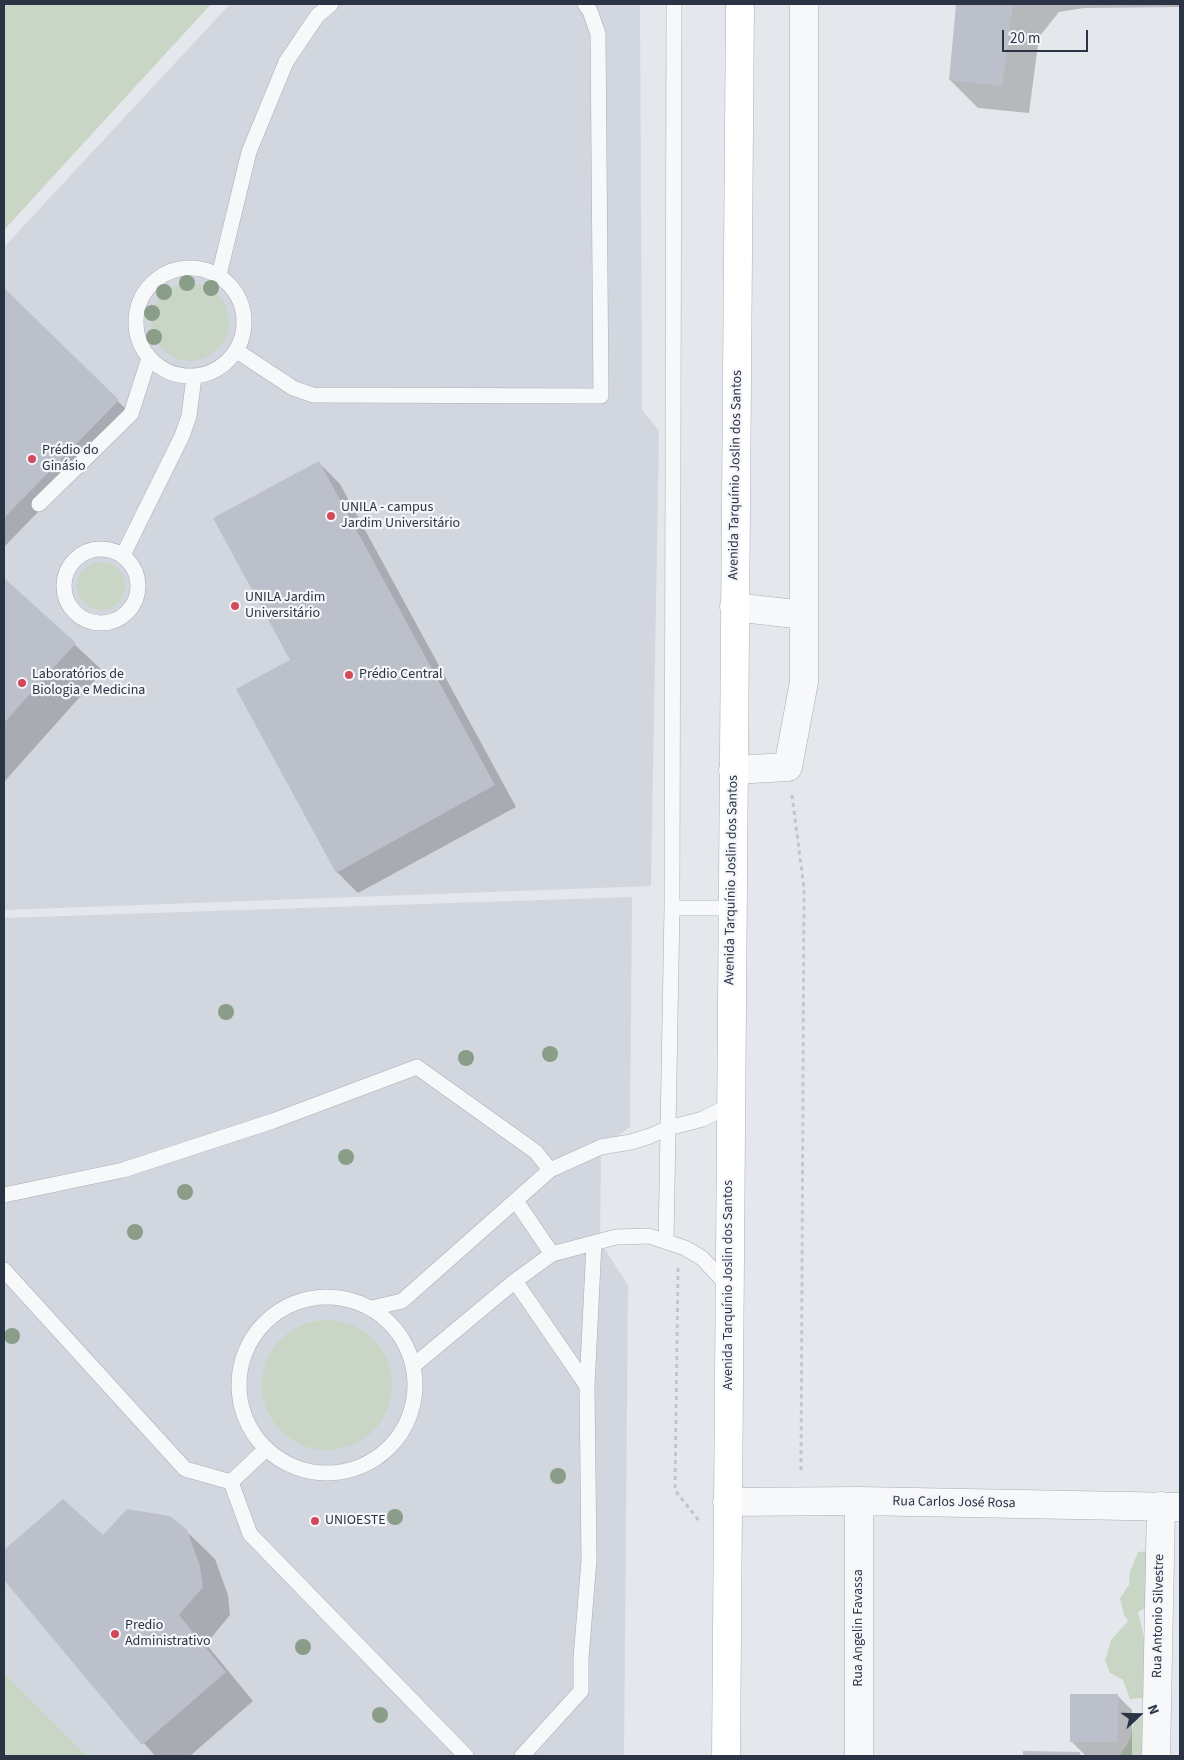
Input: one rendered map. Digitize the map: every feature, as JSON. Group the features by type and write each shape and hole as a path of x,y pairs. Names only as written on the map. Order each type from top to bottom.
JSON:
{"main road":[{"name":"Avenida Tarquínio Joslin dos Santos","path":"726,1756 740,4"}],"street":[{"path":"733,770 788,767 804,682 804,4"},
{"path":"734,607 804,615"},
{"name":"Rua Carlos José Rosa","path":"727,1502 858,1501 1170,1507"},
{"name":"Rua Angelin Favassa","path":"858,1501 859,1756"},
{"name":"Rua Antonio Silvestre","path":"1156,1756 1170,1507"}],"lane":[{"path":"219,275 253,143 286,62 317,16 331,4"},
{"path":"236,351 293,388 313,395 601,396 598,34 590,11 585,4"},
{"path":"666,1241 672,908 674,4"},
{"path":"186,267 203,269 219,275 232,287 241,302 245,318 243,336 236,351 226,364 211,373 194,377 178,376 162,369 149,358 140,343 136,318 143,293 154,280 169,271 186,267"},
{"path":"40,504 131,414 149,358"},
{"path":"123,555 182,436 189,416 194,377"},
{"path":"93,549 108,549 123,555 133,566 138,580 138,596 131,609 120,618 108,623 94,622 81,618 71,608 65,595 64,580 70,566 79,556 93,549"},
{"path":"672,908 732,908"},
{"path":"4,1195 124,1170 272,1121 417,1067 536,1152 550,1170"},
{"path":"372,1308 402,1301 550,1170 601,1147 631,1142 668,1128 703,1118 730,1105"},
{"path":"516,1201 552,1254"},
{"path":"413,1366 515,1281 552,1254 594,1243 632,1235 666,1241 685,1248 702,1258 729,1287"},
{"path":"522,1756 581,1691 581,1658 588,1560 587,1386 594,1243"},
{"path":"4,1270 185,1469 231,1482"},
{"path":"515,1281 587,1386"},
{"path":"325,1296 349,1299 372,1308 391,1324 405,1343 413,1366 415,1391 410,1415 399,1437 382,1454 362,1466 340,1473 317,1473 295,1468 274,1456 258,1440 245,1420 239,1398 238,1377 243,1355 252,1336 266,1319 284,1307 303,1299 325,1296"},
{"path":"231,1482 266,1448"},
{"path":"231,1482 250,1534 466,1756"}],"path":[{"path":"788,767 804,888 800,1467 805,1501"}],"shaded area":[{"name":"UNILA - campus Jardim Universitário","path":"230,4 640,4 642,410 659,431 651,886 4,910 4,247"},
{"name":"UNIOESTE","path":"632,897 630,1127 601,1147 600,1242 628,1285 624,1756 4,1756 4,918"}],"green space":[{"path":"4,4 211,4 4,230"},
{"path":"182,283 198,283 212,289 223,300 229,314 229,330 223,344 212,355 198,361 182,361 168,355 157,344 151,330 151,314 157,300 168,289"},
{"path":"101,562 110,564 118,569 123,577 125,586 123,595 118,603 110,608 101,610 92,608 84,603 79,595 77,586 79,577 84,569 92,564"},
{"path":"327,1320 352,1325 373,1339 387,1360 392,1385 387,1410 373,1431 352,1445 327,1450 302,1445 281,1431 267,1410 262,1385 267,1360 281,1339 302,1325"},
{"path":"1149,1551 1154,1574 1145,1590 1147,1607 1138,1612 1145,1641 1146,1683 1143,1698 1130,1699 1123,1680 1110,1673 1105,1661 1111,1640 1128,1621 1124,1615 1120,1598 1129,1585 1130,1572 1138,1552"},
{"path":"4,1673 87,1756 4,1756"},
{"path":"1142,1717 1149,1722 1145,1756 1119,1756 1130,1740 1134,1721"}],"building":[{"path":"956,4 1016,4 1012,9 1002,86 949,80"},
{"name":"Prédio do Ginásio","path":"4,288 119,400 4,518"},
{"name":"Prédio Central","path":"319,461 495,785 336,873 236,689 290,660 213,518"},
{"name":"Laboratórios de Biologia e Medicina","path":"4,578 76,643 4,723"},
{"path":"63,1499 103,1535 127,1509 170,1516 187,1530 200,1566 203,1587 179,1615 226,1672 142,1745 4,1580 4,1550"},
{"path":"1070,1694 1118,1694 1118,1742 1070,1742"},
{"path":"1023,1751 1080,1752 1080,1756 1023,1756"}],"place":[{"name":"Prédio do Ginásio","path":"32,459"},
{"name":"UNILA - campus Jardim Universitário","path":"331,516"},
{"name":"UNILA Jardim Universitário","path":"235,606"},
{"name":"Prédio Central","path":"349,675"},
{"name":"Laboratórios de Biologia e Medicina","path":"22,683"},
{"name":"UNIOESTE","path":"315,1521"},
{"name":"Predio Administrativo","path":"115,1634"}]}
